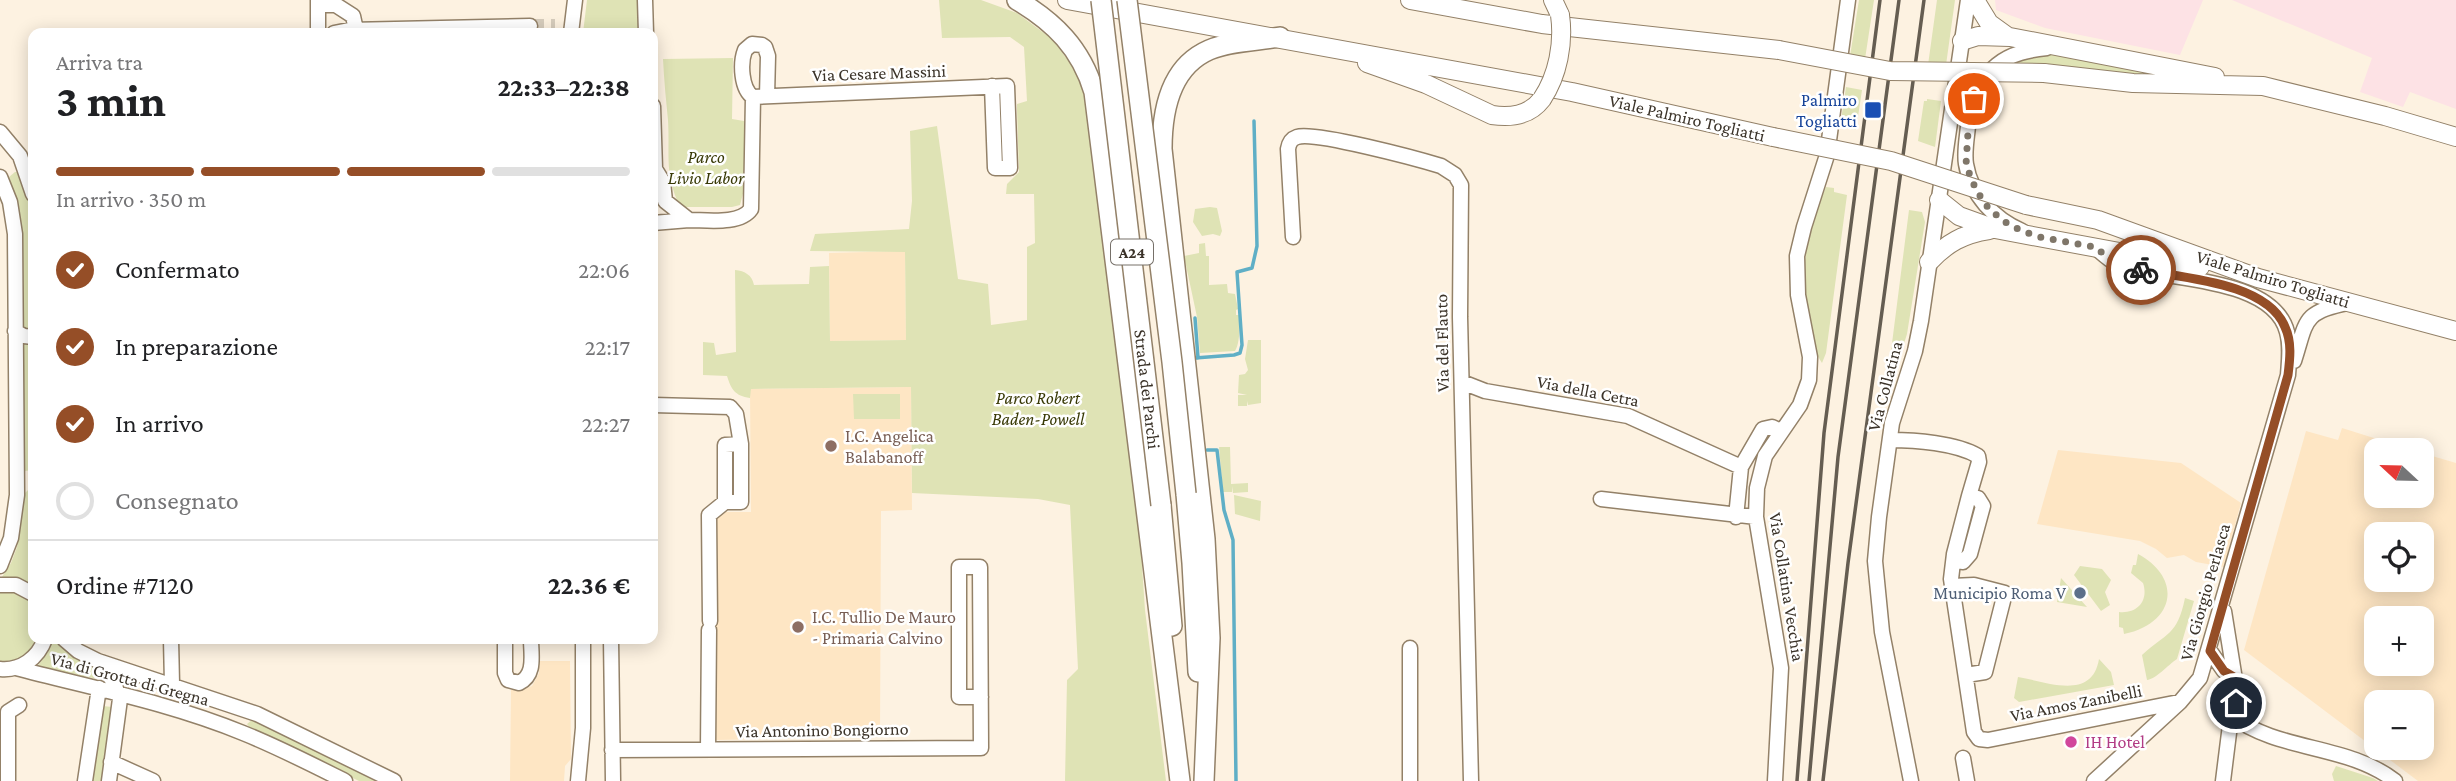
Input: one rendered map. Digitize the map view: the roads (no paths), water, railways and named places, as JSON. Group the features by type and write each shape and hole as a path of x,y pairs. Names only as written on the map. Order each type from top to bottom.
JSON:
{"highway":[{"path":"1017,0 1050,22 1067,39 1084,64 1094,92 1181,781"},
{"name":"Strada dei Parchi","path":"1101,0 1161,505 1172,621 1181,781"},
{"name":"Strada dei Parchi","path":"1126,0 1186,494 1203,781"},
{"path":"1203,781 1210,638 1205,539 1162,149 1162,126 1174,83 1183,69 1197,57 1223,46 1280,37"}],"main road":[{"name":"Viale Palmiro Togliatti","path":"1067,0 1137,15 1280,37 1572,92 1773,137 1877,157 2026,205 2116,226 2258,278 2456,331"},
{"path":"1410,0 1542,23 1779,50 1890,71 2044,73 2141,84 2263,86"},
{"path":"1975,0 1989,23 2010,37"},
{"path":"1321,46 1417,80 1492,114 1502,116 1525,113 1537,105 1552,82 1561,29 1556,7"},
{"path":"1962,41 1978,36 2010,37 2263,86 2385,116 2456,137"},
{"path":"1939,200 1959,216 1995,229 2258,278"},
{"path":"1929,262 1956,239 1995,229"}],"street":[{"path":"571,28 575,0"},
{"path":"645,0 646,28"},
{"name":"Via Collatina Vecchia","path":"1775,781 1781,668 1756,517 1756,495 1770,447 1800,405 1809,380 1810,357 1798,295 1797,256 1805,221 1827,155 1848,0"},
{"name":"Via Collatina","path":"1911,781 1882,632 1875,570 1879,517 1890,440 1896,408 1917,345 1968,0"},
{"path":"318,28 318,2 337,5 353,16 356,28"},
{"path":"443,28 530,26"},
{"path":"555,26 566,28"},
{"path":"2040,237 2005,222 1982,201 1966,165 1967,134 1973,102 1993,69 2021,52 2059,47"},
{"path":"992,86 1007,86 1010,168 995,168 992,86"},
{"name":"Via Cesare Massini","path":"689,220 736,218 746,215 751,209 760,97 992,86"},
{"path":"0,132 15,149 28,178"},
{"name":"Via del Flauto","path":"1293,237 1288,149 1290,142 1296,138 1320,137 1437,164 1453,172 1460,181 1471,781"},
{"path":"0,566 11,538 17,490 14,226 10,202 0,177 9,168 24,165"},
{"path":"658,175 663,182 661,203 689,220"},
{"path":"658,223 689,220"},
{"path":"2095,247 2122,266 2223,286 2261,300 2277,314 2286,329 2290,352 2288,375"},
{"path":"2288,375 2308,319 2321,310 2350,303"},
{"path":"15,331 28,336"},
{"name":"Via Giorgio Perlasca","path":"2094,781 2180,702 2200,678 2288,375"},
{"name":"Via della Cetra","path":"1462,382 1485,391 1628,416 1741,467"},
{"path":"658,405 730,407 736,414 741,444 741,502 725,502 709,515 708,750"},
{"path":"1736,516 1741,467 1763,429 1772,427 1781,431"},
{"path":"1890,440 1916,441 1963,450 1978,456 1979,462 1969,496 1978,498 1983,506 1961,556 1950,573 1952,586 1966,675 1985,672 2006,593 1974,585 1952,586"},
{"path":"17,490 28,481"},
{"path":"1601,499 1756,517"},
{"path":"1961,556 1966,574 1974,585"},
{"name":"Via Antonino Bongiorno","path":"612,750 981,748 981,697 980,567 959,567 960,697 981,697"},
{"path":"0,585 16,585 28,591"},
{"path":"2223,603 2230,657 2229,674"},
{"path":"16,668 36,655 42,644"},
{"name":"Via di Grotta di Gregna","path":"70,644 98,661 172,684 271,720 394,781"},
{"path":"171,644 172,684"},
{"path":"505,644 505,673 510,681 519,682 527,678 530,672 531,644"},
{"path":"578,781 583,728 583,644"},
{"path":"611,644 613,781"},
{"path":"2211,647 2230,657"},
{"path":"2211,647 2237,692 2226,747 2223,781"},
{"path":"1410,648 1410,781"},
{"path":"98,661 113,681 120,704 108,781"},
{"name":"Via di Grotta di Gregna","path":"0,669 16,668 118,692 233,729 345,781"},
{"path":"2200,678 2215,672 2229,674"},
{"name":"Via Amos Zanibelli","path":"1966,675 1975,732 1979,739 1988,740 2180,702"},
{"path":"85,781 99,688"},
{"path":"8,781 8,712 19,705"},
{"path":"233,729 242,709"},
{"path":"2127,713 2135,724 2136,742"},
{"path":"2232,716 2253,729 2370,765 2395,781"},
{"path":"2226,747 2239,735 2253,729"},
{"path":"1963,758 1967,781"},
{"path":"111,762 153,781"}],"waterway":[{"path":"1195,358 1234,355 1240,353 1242,345 1237,272 1252,268 1257,246 1254,121"},
{"path":"1195,318 1198,358"},
{"path":"1207,450 1217,450 1224,510 1233,540 1236,781"}],"tunnel":[{"path":"530,26 555,26"}],"railway":[{"path":"1797,781 1824,433 1880,0"},
{"path":"1809,781 1838,457 1899,0"},
{"path":"1823,781 1848,563 1924,0"}],"place":[{"name":"Palmiro Togliatti","path":"1873,110"},
{"name":"I.C. Angelica Balabanoff","path":"831,446"},
{"name":"Municipio Roma V","path":"2080,593"},
{"name":"I.C. Tullio De Mauro - Primaria Calvino","path":"798,627"},
{"name":"IH Hotel","path":"2071,742"}],"park label":[{"name":"Parco Livio Labor","path":"706,167"},
{"name":"Parco Robert Baden-Powell","path":"1038,408"}]}
